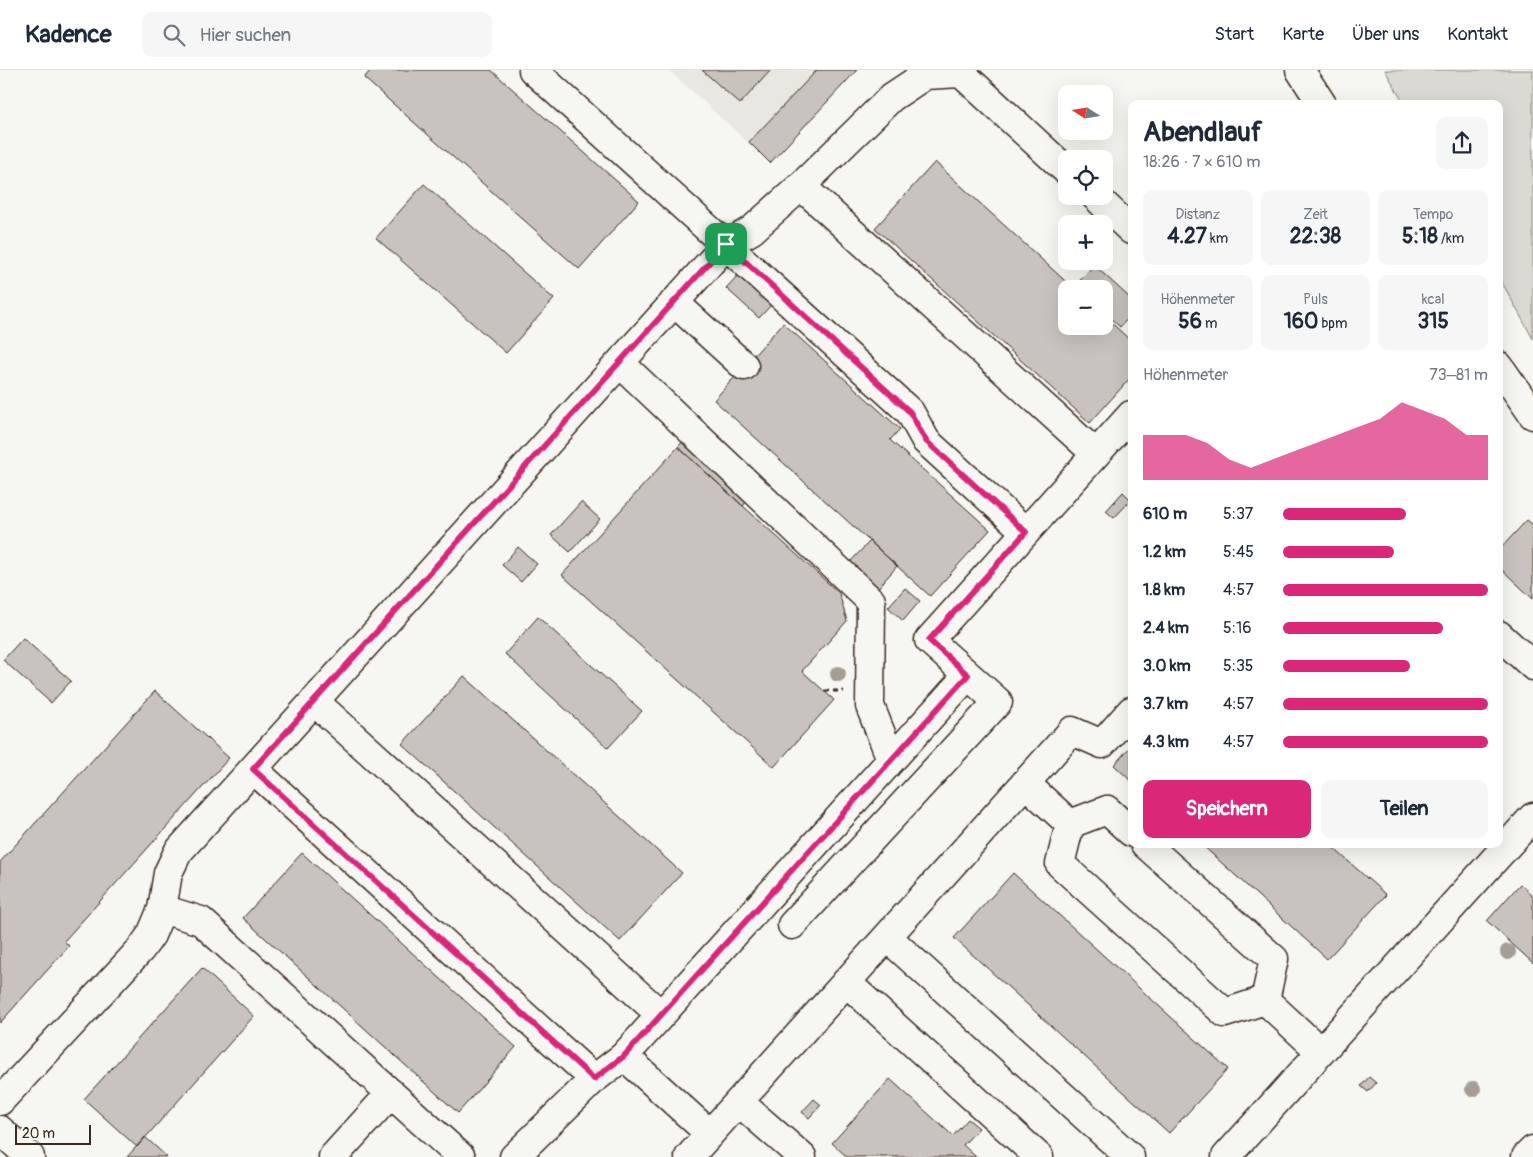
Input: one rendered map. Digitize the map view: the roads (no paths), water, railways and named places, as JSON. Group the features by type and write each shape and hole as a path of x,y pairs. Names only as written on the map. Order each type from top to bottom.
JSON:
{"street":[{"path":"533,70 910,412 926,441 1026,532"},
{"path":"1300,70 1319,100"},
{"path":"0,1101 141,949 151,935 162,909 168,873 178,852 726,244 752,230 801,186 892,97 926,75 961,73 1058,163"},
{"path":"801,186 1096,454"},
{"path":"1105,205 1128,227"},
{"path":"674,302 744,366"},
{"path":"620,362 871,601 870,706 891,760"},
{"path":"1503,372 1533,415"},
{"path":"792,925 998,702 929,640 1128,418"},
{"path":"1503,639 1533,666"},
{"path":"514,1157 594,1079 624,1056 968,675"},
{"path":"314,701 661,1015"},
{"path":"689,1157 1072,731 1102,744 1128,714"},
{"path":"253,769 594,1079"},
{"path":"1025,783 1070,824"},
{"path":"1070,824 1107,810 1128,829"},
{"path":"1226,1157 1533,817"},
{"path":"1070,824 1060,864 1225,1013 1265,1000"},
{"path":"1149,848 1274,959 1265,1000"},
{"path":"162,909 201,921 461,1157"},
{"path":"888,937 1130,1157"},
{"path":"846,982 1039,1157"},
{"path":"1265,1000 1321,1052"},
{"path":"624,1056 710,1134"},
{"path":"333,1157 391,1093"},
{"path":"740,1102 802,1157"},
{"path":"0,1130 30,1157"},
{"path":"1526,1157 1533,1150"}]}
